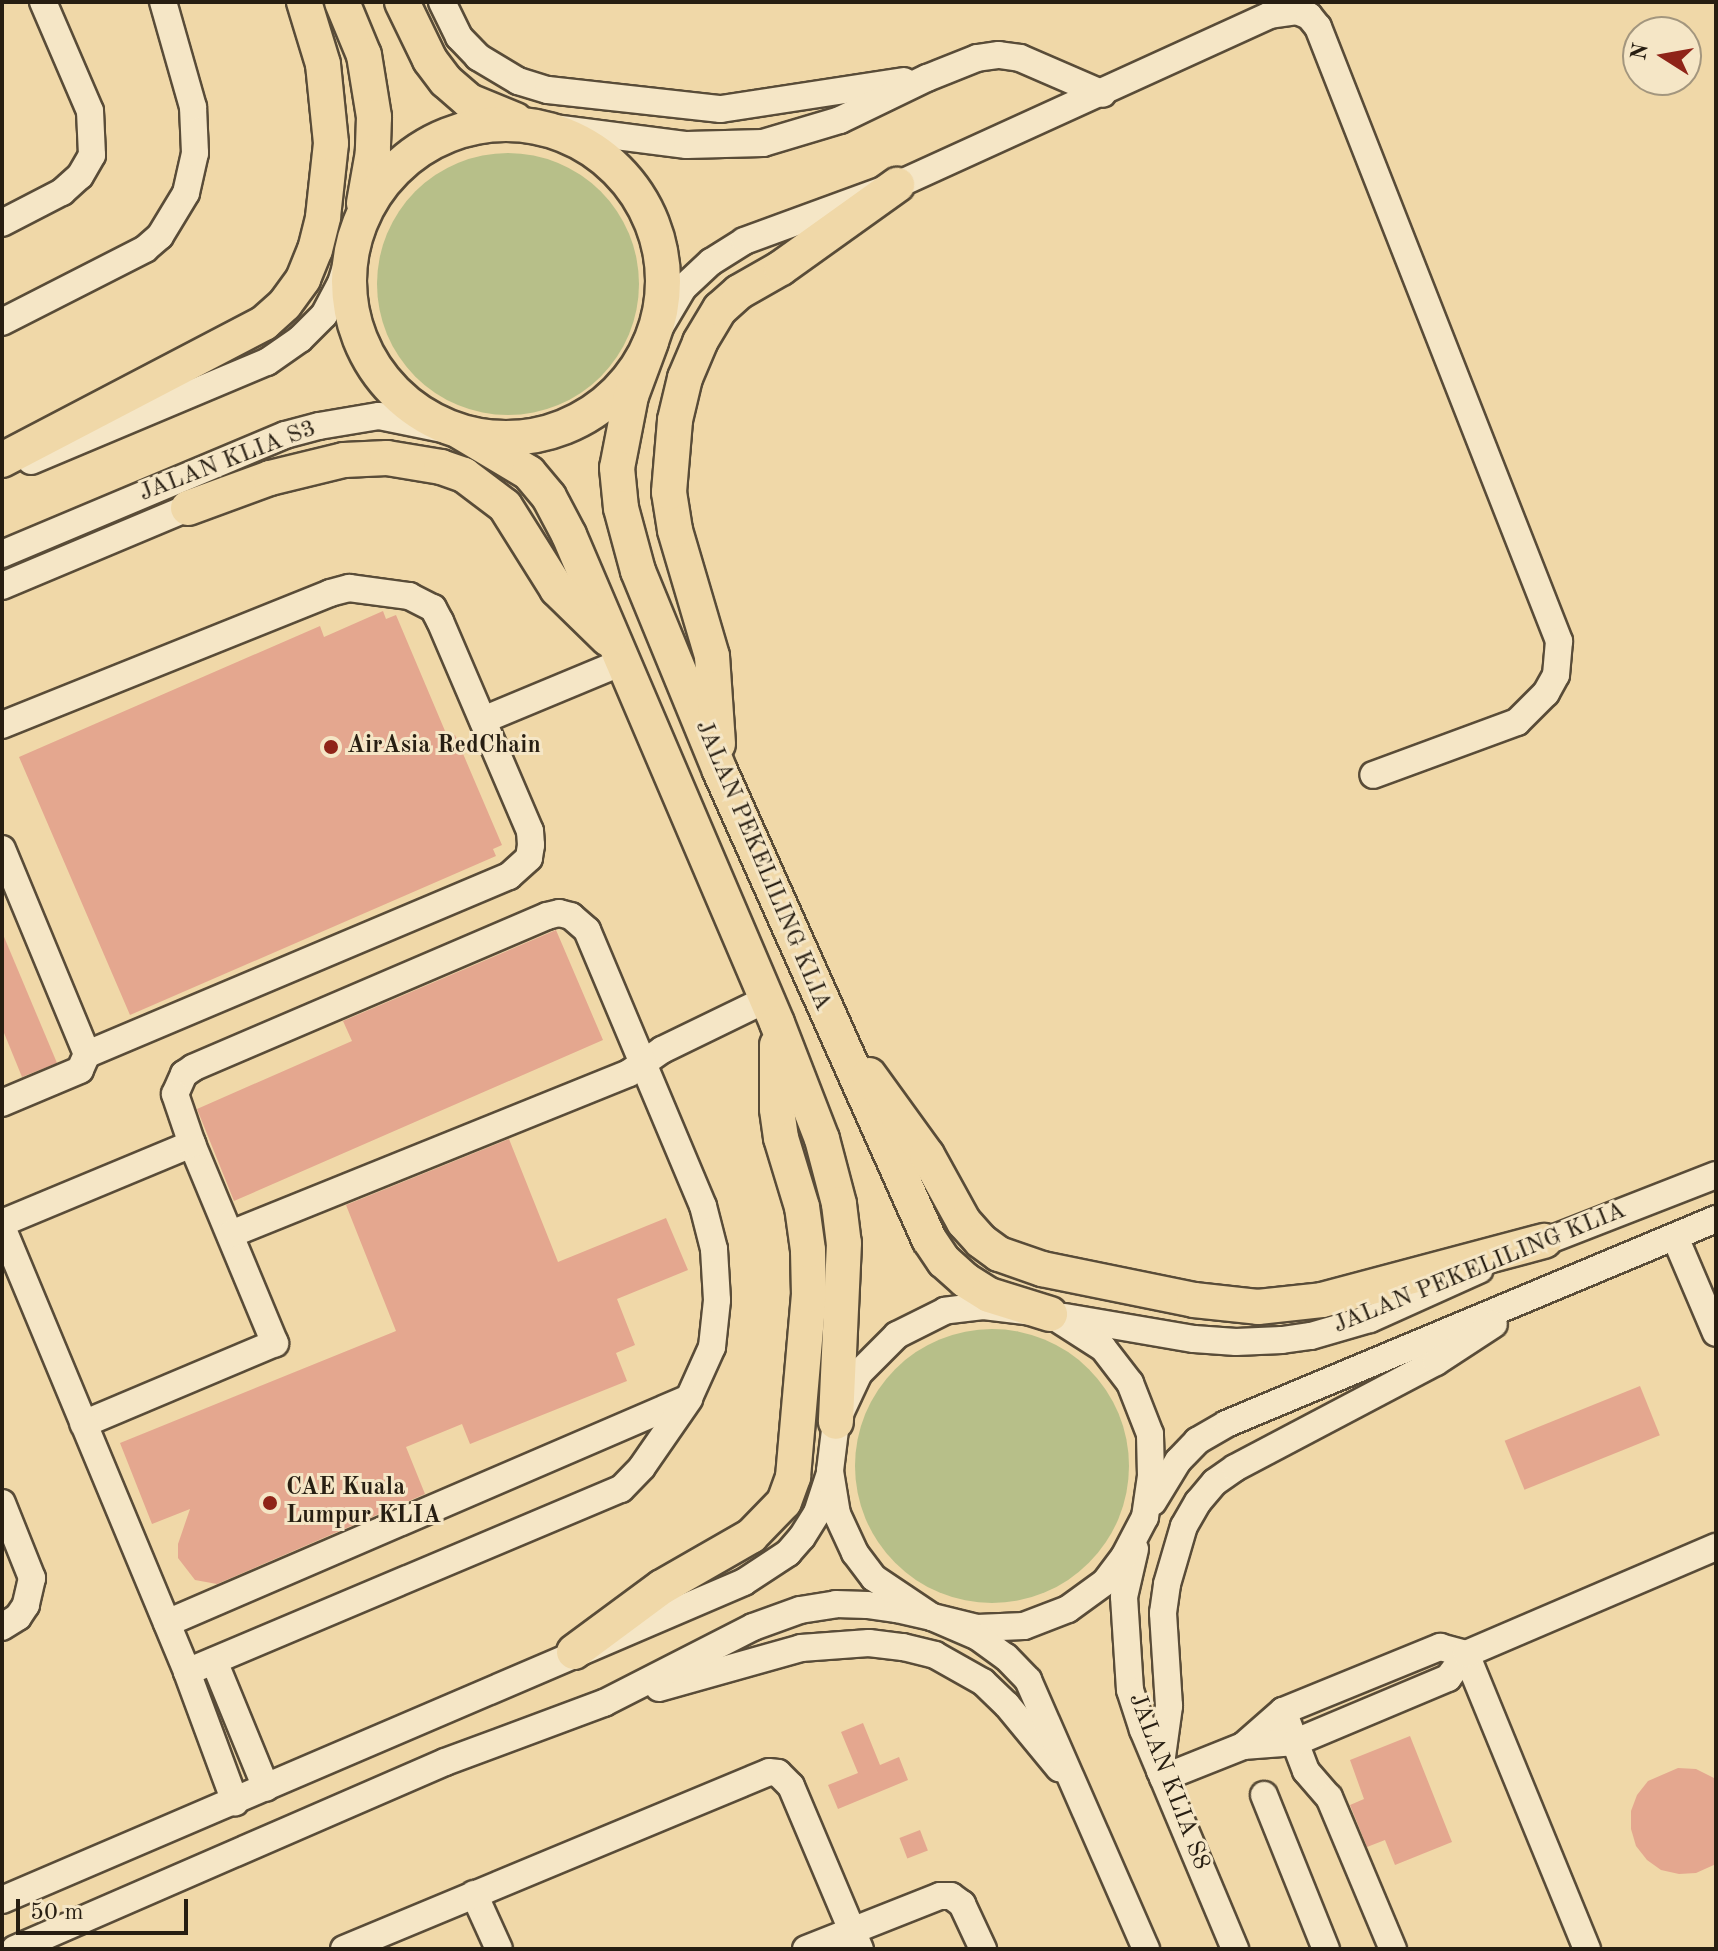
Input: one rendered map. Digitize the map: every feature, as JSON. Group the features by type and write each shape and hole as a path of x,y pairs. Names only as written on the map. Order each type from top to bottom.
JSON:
{"main road":[{"path":"2,460 264,323 285,304 303,279 315,250 323,217 331,143 323,64 304,2"},
{"name":"JALAN PEKELILING KLIA","path":"342,2 364,55 374,117 368,186 348,282 357,333 381,379 415,412 462,433 529,473 549,497 618,653 772,1011 822,1139 839,1204 844,1270 836,1422"},
{"name":"JALAN PEKELILING KLIA","path":"402,2 430,60 446,81 482,108 581,142 618,169 645,207 660,251 662,297 621,435 617,468 621,508 638,571 720,771 909,1200 944,1261 989,1295 1050,1314"},
{"name":"JALAN PEKELILING KLIA","path":"357,231 373,196 397,167 427,144 462,129 500,123 538,126"},
{"path":"720,771 712,656 675,530 669,492 675,420 685,378 700,342 720,309 739,292 781,268 897,185"},
{"name":"JALAN PEKELILING KLIA","path":"462,433 507,439 552,432 566,426 594,412 627,382 651,342"},
{"path":"188,508 270,478 344,460 387,458 441,467 464,475 505,506 538,564 557,589 618,653"},
{"path":"574,1652 662,1587 751,1536 784,1502 793,1477 809,1295 808,1250 802,1207 781,1138 772,1011"},
{"path":"828,1019 927,1155 964,1222 999,1254 1020,1263 1194,1300 1258,1307 1322,1300 1544,1241"}],"street":[{"path":"2,223 62,192 80,176 92,155 90,111 43,2"},
{"path":"2,322 145,249 160,236 186,193 195,153 193,107 163,2"},
{"path":"442,2 459,37 478,57 518,81 548,90 721,109 770,104 818,91 927,78"},
{"path":"651,342 683,288 744,241 897,185 1284,11 1309,16 1329,57 1559,641 1556,675 1546,693 1517,722 1373,775"},
{"path":"538,126 687,145 763,143 840,120 927,78 977,58 999,55 1020,58 1103,94"},
{"path":"2,473 267,362 300,339 324,315 341,283 357,231"},
{"name":"JALAN KLIA S3","path":"2,554 285,435 319,426 379,416 462,433"},
{"path":"2,586 188,508"},
{"path":"2,600 49,566"},
{"path":"2,725 349,588 409,596 433,608 530,831 529,858 520,869 87,1054 80,1070 2,1103"},
{"path":"483,720 618,653"},
{"path":"2,849 87,1054"},
{"path":"83,1424 275,1343 192,1144 175,1094 184,1074 559,913 571,916 587,930 703,1206 714,1249 716,1323 705,1368 689,1398 642,1467 621,1489 187,1672"},
{"path":"231,1234 629,1073 662,1050 772,1011"},
{"path":"192,1144 2,1225 187,1672 235,1802"},
{"name":"JALAN PEKELILING KLIA","path":"1716,1175 1544,1241 1370,1319 1311,1336 1236,1342 983,1306 945,1311 897,1335 859,1373 836,1422 830,1471 837,1514 855,1553 874,1578 932,1617 977,1628 1024,1626 1068,1609 1105,1582 1124,1557 1178,1461 1197,1441 1226,1424 1716,1219"},
{"path":"1675,1237 1716,1333"},
{"path":"1548,1288 1436,1362 1235,1468 1215,1482 1198,1502 1184,1526 1167,1584 1163,1613 1169,1706 1162,1775 1243,1746 1296,1742 1448,1678 1466,1654 1716,1547"},
{"name":"JALAN PEKELILING KLIA","path":"1050,1314 1103,1348 1130,1383 1150,1434 1151,1476 1145,1517"},
{"path":"167,1623 689,1398"},
{"path":"2,1900 235,1802 768,1569 802,1537 817,1513 830,1471"},
{"path":"2,1503 32,1578 26,1605 18,1617 2,1627"},
{"name":"JALAN KLIA S8","path":"1145,1517 1124,1597 1130,1690 1235,1949"},
{"path":"604,1703 753,1627 800,1610 836,1604 867,1605 932,1617 978,1637 1006,1657 1028,1680 1146,1949"},
{"path":"15,1949 445,1762 604,1703 801,1648 869,1643 935,1655 983,1682 1007,1705 1076,1789"},
{"path":"1243,1746 1283,1711 1440,1647 1466,1654"},
{"path":"1466,1654 1587,1949"},
{"path":"214,1661 266,1788"},
{"path":"1283,1711 1306,1771 1329,1797 1393,1949"},
{"path":"344,1949 769,1772 778,1773 791,1786 856,1939"},
{"path":"1264,1795 1326,1949"},
{"path":"474,1894 499,1949"},
{"path":"806,1949 856,1939 930,1898 951,1896 967,1911 983,1949"}],"green space":[{"path":"495,153 521,153 546,158 570,168 601,191 624,222 634,246 639,284 634,322 624,346 601,377 570,400 546,410 521,415 495,415 470,410 446,400 415,377 392,346 382,322 377,297 377,271 382,246 392,222 415,191 446,168 470,158"},
{"path":"992,1329 1032,1335 1068,1352 1089,1369 1106,1390 1123,1426 1129,1466 1123,1506 1106,1542 1089,1563 1068,1580 1032,1597 992,1603 952,1597 916,1580 895,1563 878,1542 861,1506 855,1466 861,1426 878,1390 895,1369 916,1352 952,1335"}],"building":[{"path":"383,611 386,619 396,615 448,738 455,735 502,845 493,849 496,856 130,1015 19,757 320,626 324,637"},
{"path":"556,930 603,1040 234,1201 197,1109 352,1041 343,1021"},
{"path":"2,932 57,1063 22,1077 2,1028"},
{"path":"509,1139 558,1262 666,1218 688,1270 617,1299 635,1345 616,1353 627,1381 470,1444 462,1424 406,1447 425,1494 217,1584 195,1580 178,1558 178,1544 190,1509 152,1524 120,1443 396,1331 346,1205"},
{"path":"1640,1386 1660,1435 1524,1490 1505,1441"},
{"path":"863,1723 880,1765 899,1757 908,1780 838,1809 828,1785 858,1773 841,1732"},
{"path":"1410,1736 1452,1842 1395,1865 1385,1840 1367,1847 1350,1805 1364,1799 1350,1760"},
{"path":"1678,1768 1696,1769 1716,1779 1716,1864 1696,1873 1679,1874 1661,1870 1647,1860 1636,1846 1631,1829 1631,1811 1637,1795 1648,1781"},
{"path":"920,1830 928,1851 907,1858 899,1838"}],"place":[{"name":"AirAsia RedChain","path":"331,747"},
{"name":"CAE Kuala Lumpur KLIA","path":"270,1503"}]}
